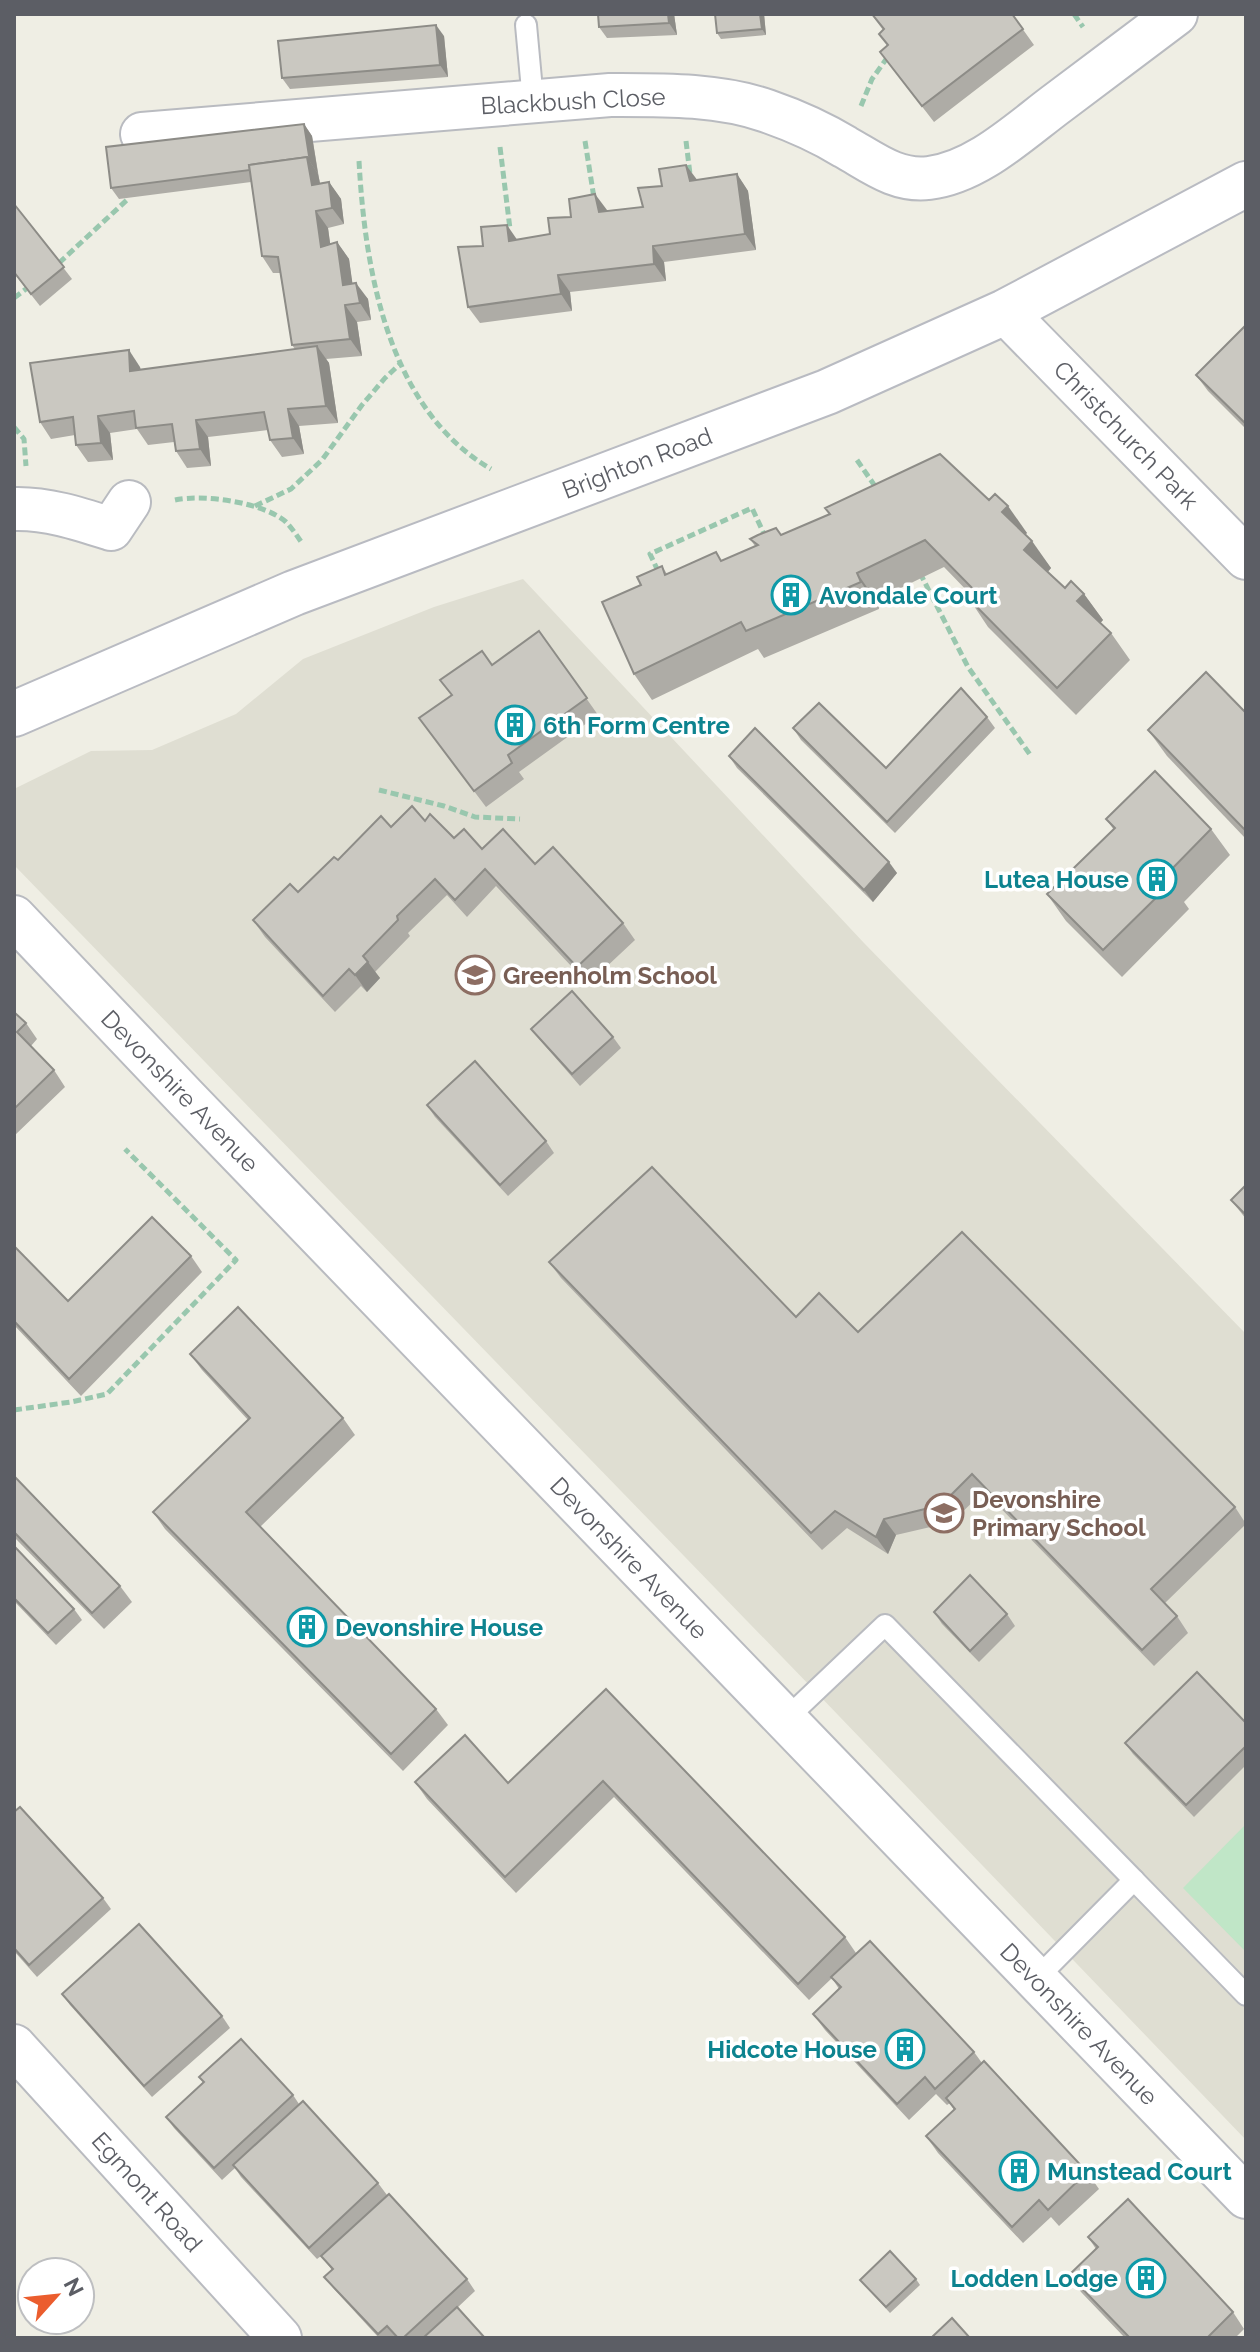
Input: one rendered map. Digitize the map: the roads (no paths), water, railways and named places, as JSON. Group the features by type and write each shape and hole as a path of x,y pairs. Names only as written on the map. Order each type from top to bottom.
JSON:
{"main road":[{"name":"Brighton Road","path":"14,714 322,582 827,392 1005,312 1246,184"}],"street":[{"name":"Blackbush Close","path":"142,134 578,97 681,96 712,99 766,111 844,146 890,172 903,177 927,178 947,174 995,150 1176,14"},
{"name":"Christchurch Park","path":"1005,312 1246,558"},
{"path":"14,509 76,518 111,529 129,502"},
{"name":"Devonshire Avenue","path":"14,917 1246,2197"},
{"name":"Egmont Road","path":"14,2046 280,2338"}],"lane":[{"path":"514,103 526,25"},
{"path":"786,1719 885,1625 1246,1995"},
{"path":"1036,1979 1134,1880"}],"place":[{"name":"Avondale Court","path":"791,595"},
{"name":"6th Form Centre","path":"515,725"},
{"name":"Lutea House","path":"1157,879"},
{"name":"Greenholm School","path":"475,975"},
{"name":"Devonshire Primary School","path":"944,1513"},
{"name":"Devonshire House","path":"307,1627"},
{"name":"Hidcote House","path":"905,2049"},
{"name":"Munstead Court","path":"1019,2171"},
{"name":"Lodden Lodge","path":"1146,2278"}]}
